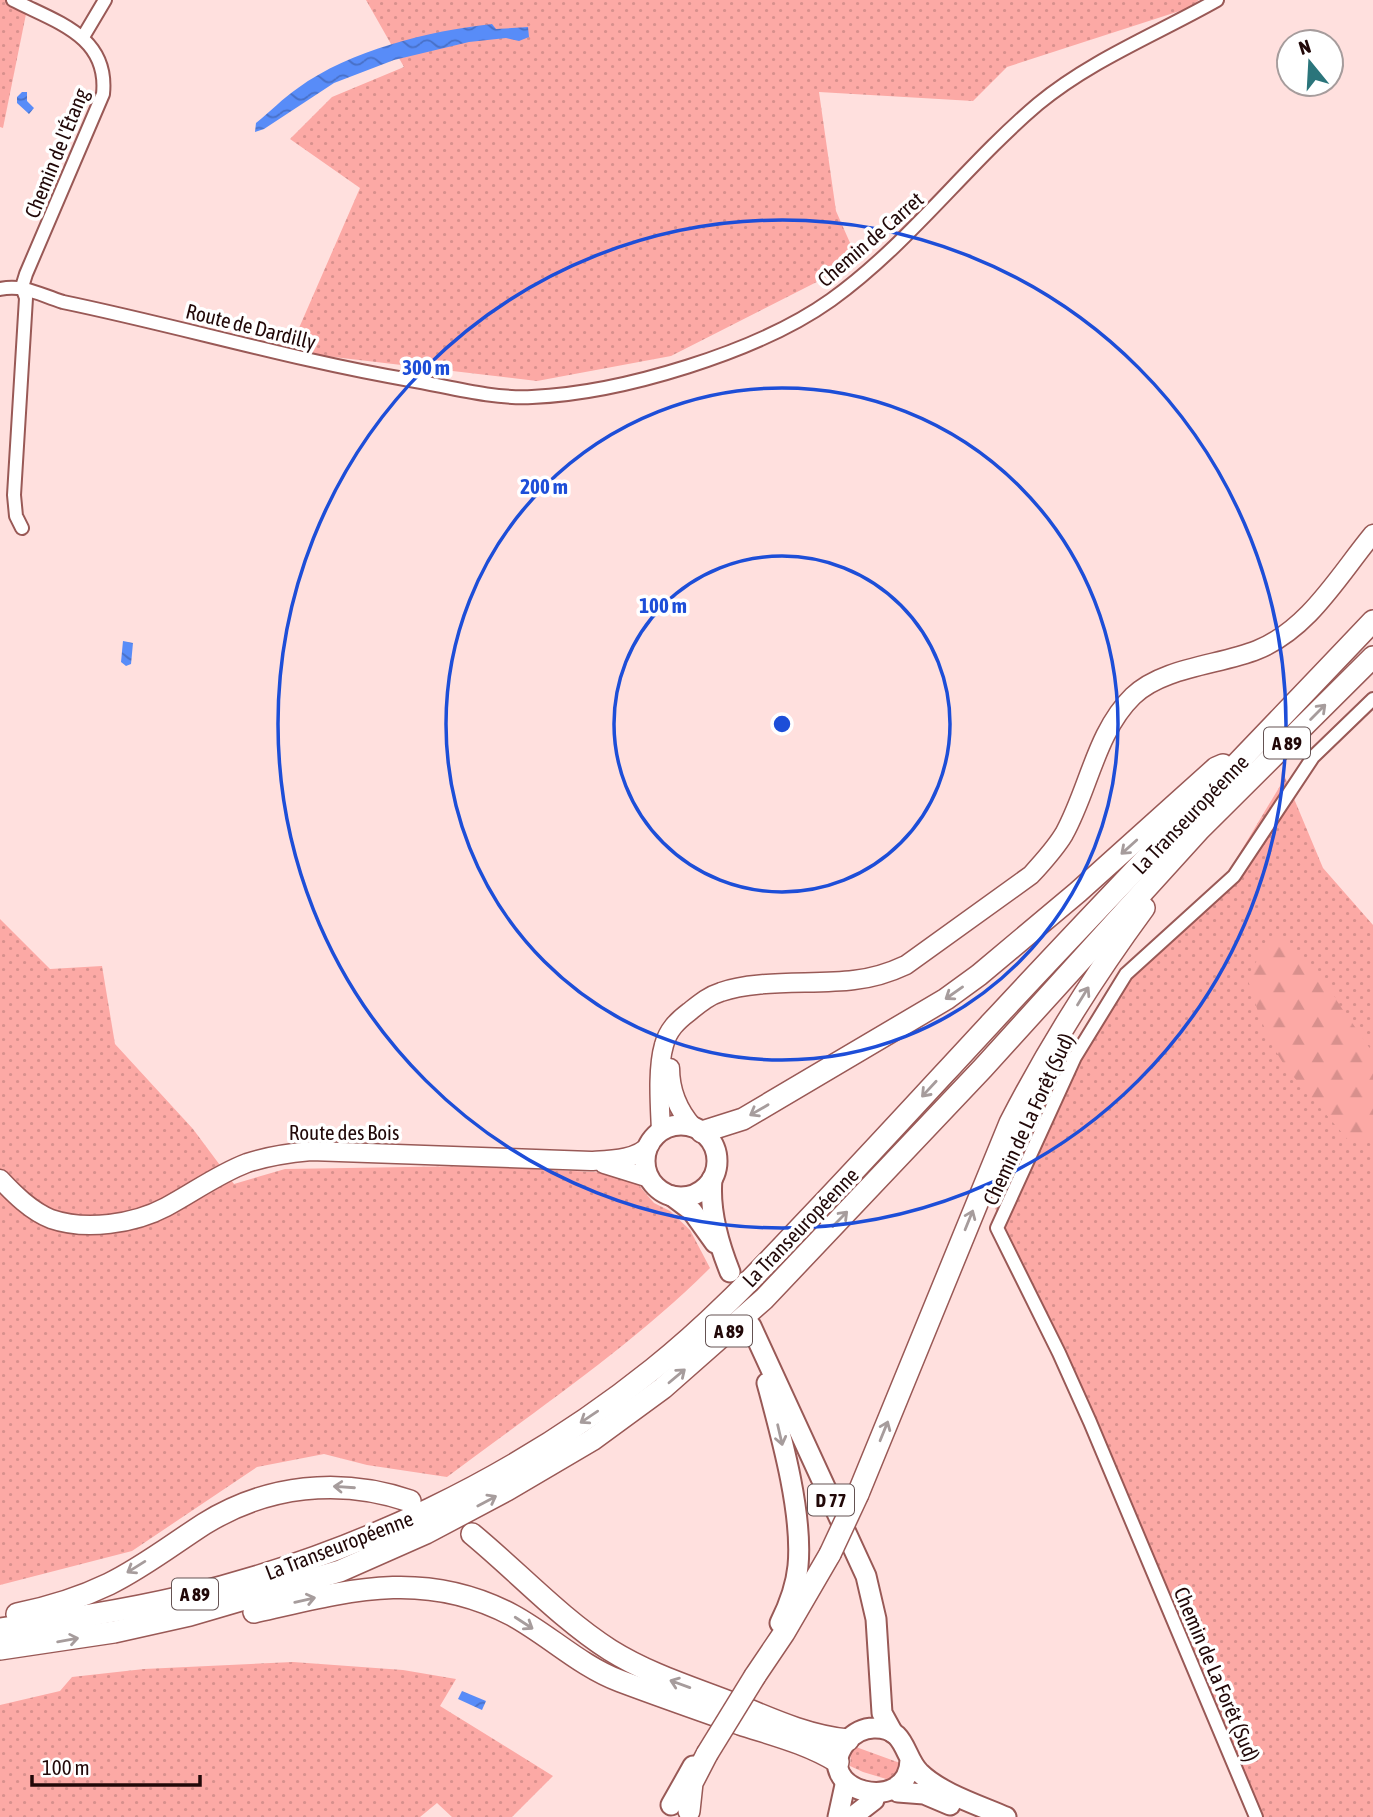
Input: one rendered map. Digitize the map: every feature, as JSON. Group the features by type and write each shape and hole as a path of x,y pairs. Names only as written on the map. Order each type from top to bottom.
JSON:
{"highway":[{"name":"La Transeuropéenne","path":"0,1629 109,1612 182,1597 315,1558 450,1500 561,1435 607,1404 655,1368 713,1317 768,1262 1017,994 1373,621"},
{"name":"La Transeuropéenne","path":"0,1649 114,1632 190,1615 340,1571 426,1533 592,1440 663,1388 764,1299 983,1068 1200,829 1373,657"},
{"path":"698,1129 743,1119 946,999 979,975 1078,892 1216,768 1246,755"},
{"path":"678,1812 704,1752 753,1674 785,1633 830,1554 858,1494 1010,1123 1031,1083 1100,967 1185,859 1200,829"},
{"path":"0,1617 38,1610 109,1584 207,1522 264,1496 332,1486 389,1493 410,1501"},
{"path":"472,1534 575,1625 633,1663 656,1675 802,1731 827,1738 854,1736"},
{"path":"190,1615 220,1619 323,1596 388,1587 425,1587 469,1597 512,1616 584,1662 617,1679 808,1745 838,1762"}],"main road":[{"path":"682,1125 698,1129 710,1139 717,1159 712,1179 711,1208 727,1264 692,1211 673,1196 663,1192 649,1178 645,1157 655,1137 682,1125"},
{"path":"673,1196 695,1194 705,1188 712,1179"},
{"name":"D 77","path":"753,1674 789,1606 795,1586 799,1546 781,1437 755,1335 866,1576 876,1619 882,1713 893,1733"},
{"name":"D 77","path":"854,1736 865,1723 878,1662"},
{"path":"975,1817 924,1794 898,1792 874,1800 858,1796 845,1785 840,1774 840,1754 854,1736 873,1728 893,1733 905,1745 910,1760 920,1774 936,1785 1006,1817"},
{"path":"898,1792 908,1778 910,1760"},
{"path":"838,1817 845,1785"},
{"path":"852,1817 874,1800"}],"street":[{"path":"13,0 83,37 105,0"},
{"name":"Chemin de Carret","path":"496,394 530,397 575,393 632,381 668,372 747,345 790,324 831,300 876,263 935,208 1003,136 1040,103 1084,70 1217,0"},
{"name":"Chemin de l'Étang","path":"22,287 103,94 103,67 83,37"},
{"path":"22,287 26,298 14,495 16,516 22,528"},
{"name":"Route de Dardilly","path":"0,289 22,287 63,302 331,365 496,394"},
{"path":"655,1137 660,1066 664,1046 678,1020 702,1001 723,991 753,986 852,980 886,974 905,965 1031,875 1045,860 1065,832 1114,721 1135,695 1166,678 1258,649 1278,639 1297,626 1312,610 1373,534"},
{"name":"Chemin de La Forêt (Sud)","path":"1256,1817 1082,1404 998,1228 1075,1057 1126,974 1234,876 1313,757 1373,699"},
{"path":"691,1010 673,1047 670,1073 680,1111 698,1129"},
{"name":"Route des Bois","path":"0,1180 18,1199 51,1219 94,1226 145,1216 247,1164 285,1153 311,1151 591,1161 640,1153 655,1137"},
{"name":"Route des Bois","path":"591,1161 649,1178"}],"green space":[{"path":"0,0 7,0 26,14 3,128 0,127"},
{"path":"366,0 1199,0 1189,8 1007,67 973,101 819,92 836,211 858,261 671,356 537,381 308,354 292,344 360,188 290,139 332,97 404,67"},
{"path":"1282,770 1323,868 1373,925 1373,1817 1261,1817 1089,1408 993,1204 1052,1076 1124,976 1229,871 1280,786"},
{"path":"0,919 50,969 102,966 115,1044 193,1129 234,1184 285,1169 470,1166 613,1173 636,1182 654,1203 670,1211 690,1230 710,1268 616,1351 447,1477 367,1465 324,1454 257,1467 132,1551 0,1585"},
{"path":"1274,936 1324,977 1373,1053 1373,1143 1349,1141 1286,1068 1272,1045 1247,977"},
{"path":"293,1662 403,1670 456,1679 440,1706 553,1776 512,1817 452,1817 437,1803 420,1817 0,1817 0,1705 60,1691 72,1677 144,1669"},
{"path":"856,1747 900,1763 893,1781 850,1766 851,1752"}],"water":[{"path":"492,24 496,29 528,27 529,37 519,41 506,38 469,42 394,60 334,83 264,129 255,132 256,123 287,96 341,63 417,37"},
{"path":"22,92 27,92 27,101 34,108 29,114 17,103 17,97"},
{"path":"123,641 133,643 131,664 126,666 121,662"},
{"path":"462,1691 486,1701 482,1710 458,1699"}]}
